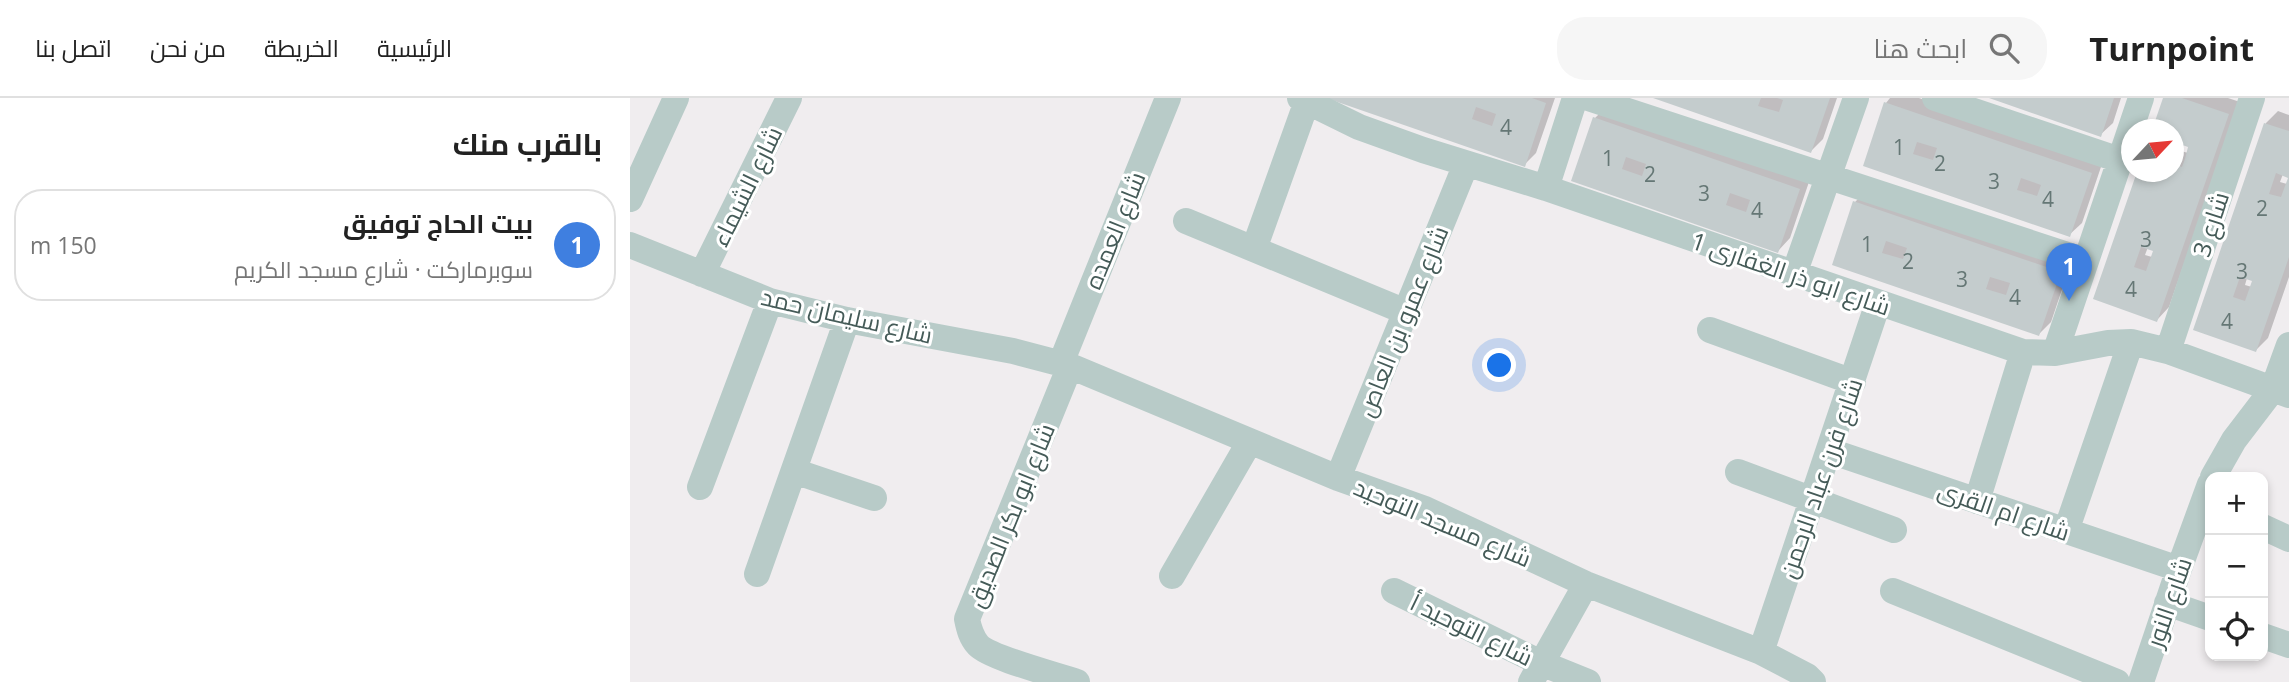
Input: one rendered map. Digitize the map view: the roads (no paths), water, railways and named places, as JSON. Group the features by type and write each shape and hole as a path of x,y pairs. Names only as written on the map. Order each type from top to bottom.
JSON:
{"street":[{"path":"630,199 676,98"},
{"name":"شارع الشيماء","path":"702,274 789,98"},
{"name":"شارع العمده","path":"1065,364 1168,98"},
{"path":"1546,188 1574,98"},
{"path":"1588,98 2086,261"},
{"path":"1794,274 1856,98"},
{"path":"1935,98 2120,160"},
{"path":"2055,353 2141,98"},
{"name":"شارع 3","path":"2168,351 2252,98"},
{"path":"1254,249 1303,100"},
{"name":"شارع ابو ذر الغفارى 1","path":"1303,100 1359,127 1546,188 2023,352 2055,353 2108,343 2131,342 2168,351 2281,392"},
{"name":"شارع عمرو بن العاص","path":"1338,478 1466,164"},
{"path":"1186,221 1406,312"},
{"name":"شارع سليمان حمد","path":"633,254 702,274 770,300 847,320 966,341 1065,364"},
{"path":"700,487 770,300"},
{"name":"شارع فرن عباد الرحمن","path":"1761,652 1878,303"},
{"path":"757,574 847,320"},
{"path":"1710,330 1853,382"},
{"path":"2066,531 2131,342"},
{"name":"شارع النور","path":"2218,472 2234,440 2281,392 2289,345"},
{"path":"1977,501 2023,352"},
{"name":"شارع مسجد التوحيد","path":"1065,364 1338,478 1425,509 1586,584 1761,652 1807,676 1813,682"},
{"name":"شارع ابو بكر الصديق","path":"1065,364 967,619 971,635 980,648 1077,682"},
{"path":"1172,576 1251,441"},
{"name":"شارع ام القرى","path":"1830,451 2179,569"},
{"path":"794,471 874,498"},
{"path":"1738,472 1894,530"},
{"name":"شارع النور","path":"2141,682 2205,501"},
{"path":"2268,529 2289,539"},
{"path":"1536,672 1586,584"},
{"name":"شارع التوحيد أ","path":"1394,591 1536,672 1588,682"},
{"path":"1893,591 2117,682"},
{"path":"2167,603 2205,616"},
{"path":"2268,638 2289,645"}],"place":[{"name":"بيت الحاج توفيق","path":"2069,301"}]}
